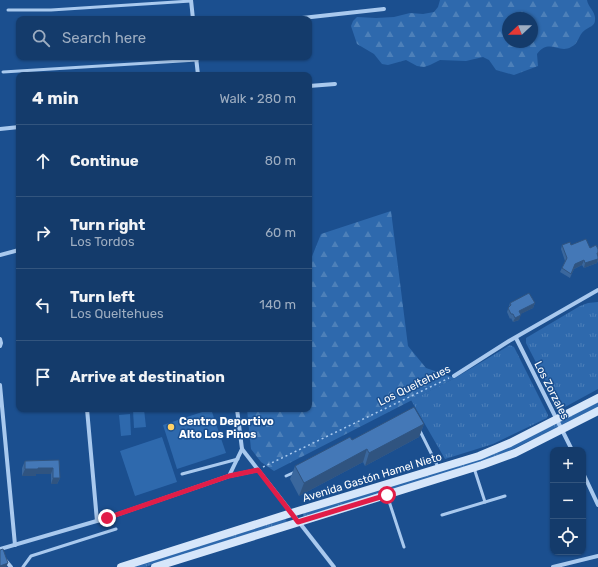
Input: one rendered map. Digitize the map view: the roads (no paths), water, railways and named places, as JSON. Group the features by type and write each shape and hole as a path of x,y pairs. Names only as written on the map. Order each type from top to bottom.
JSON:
{"main road":[{"name":"Avenida Gastón Hamel Nieto","path":"121,567 291,513 479,456 510,443 598,398"},
{"name":"Avenida Gastón Hamel Nieto","path":"155,567 474,468 515,452 598,411"}],"street":[{"path":"191,0 193,16"},
{"path":"312,17 384,9"},
{"path":"196,60 198,72"},
{"path":"312,86 335,84"},
{"path":"0,129 16,127"},
{"path":"0,255 16,251"},
{"name":"Los Queltehues","path":"454,376 598,290"},
{"name":"Los Zorzales","path":"516,338 570,447"},
{"path":"0,339 0,346"},
{"path":"0,385 15,545"},
{"path":"87,412 97,521"},
{"path":"229,476 242,449 237,412"},
{"path":"242,449 334,567"},
{"path":"0,549 97,521 229,476 258,470"},
{"path":"586,479 597,502"},
{"path":"0,554 10,567"},
{"path":"553,567 598,556"}],"lane":[{"path":"8,10 51,10 191,0"},
{"path":"3,72 181,60"},
{"path":"416,425 439,469"},
{"path":"182,474 238,459"},
{"path":"474,468 485,502"},
{"path":"286,476 301,469"},
{"path":"387,495 404,547"},
{"path":"442,515 506,496"},
{"path":"23,567 31,556 116,530"}],"place":[{"name":"Centro Deportivo Alto Los Pinos","path":"171,427"}]}
